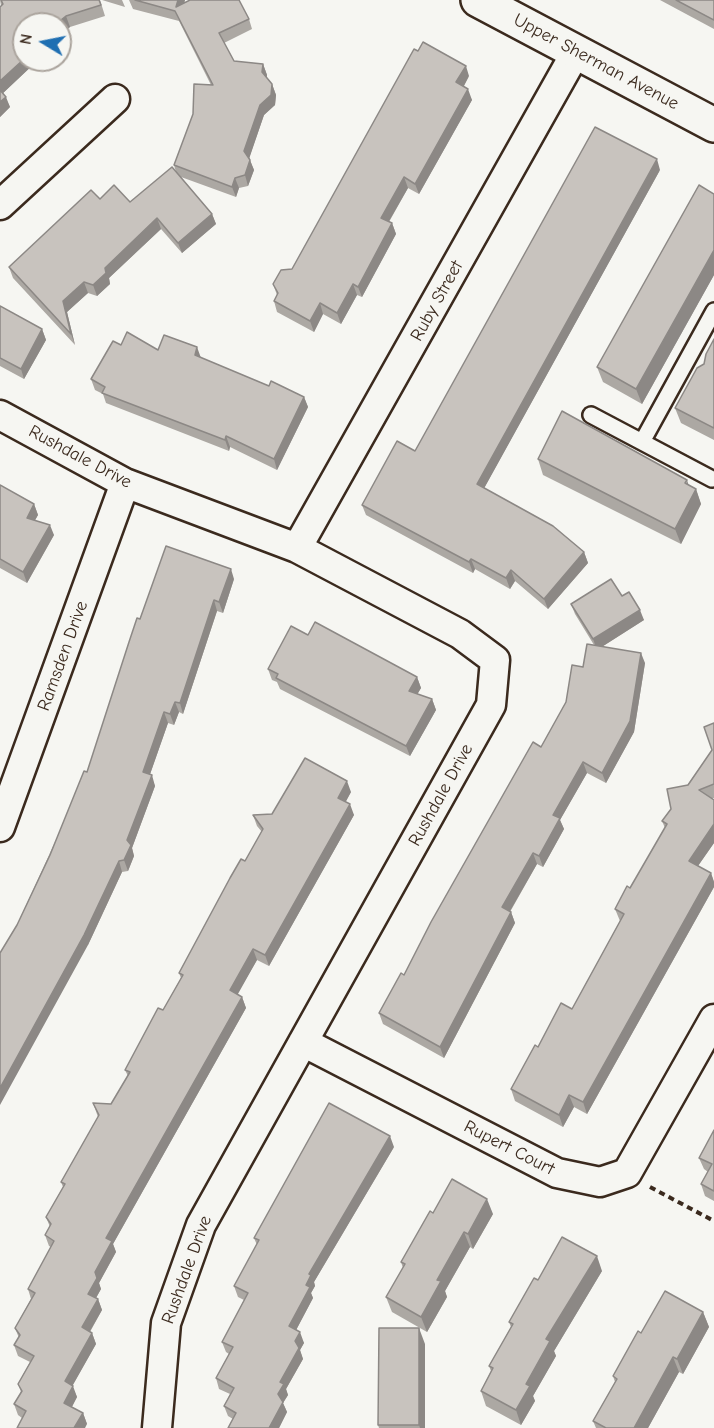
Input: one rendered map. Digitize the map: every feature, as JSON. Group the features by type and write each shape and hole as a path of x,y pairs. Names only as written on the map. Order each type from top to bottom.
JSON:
{"main road":[{"name":"Upper Sherman Avenue","path":"478,0 714,125"}],"street":[{"name":"Ruby Street","path":"297,548 576,52"},
{"path":"0,205 115,99"},
{"name":"Rushdale Drive","path":"0,415 125,483 297,548 460,634 495,660 491,705 201,1225 166,1323 157,1428"},
{"name":"Ramsden Drive","path":"0,827 125,483"},
{"path":"627,1173 714,1019"},
{"name":"Rupert Court","path":"303,1042 557,1173 600,1182 627,1173"}],"lane":[{"path":"642,442 714,311"},
{"path":"591,415 712,479"}],"path":[{"path":"627,1173 714,1221"}],"building":[{"path":"1,0 99,0 101,5 72,14 72,12 12,12 12,70 0,81 0,7 3,4"},
{"path":"135,0 178,0 176,7 190,0 239,0 249,19 219,33 234,61 263,64 262,72 272,84 271,95 260,105 244,151 250,160 245,175 235,178 232,187 174,165 193,114 194,84 213,85 175,11"},
{"path":"676,0 714,0 714,20"},
{"path":"423,42 466,66 456,82 468,89 415,184 404,177 381,218 392,223 358,287 353,284 337,313 320,303 310,321 274,301 278,293 273,284 281,270 292,269 414,49 418,51"},
{"path":"0,90 6,97 0,102"},
{"path":"595,127 657,159 477,484 553,526 584,552 544,599 511,570 506,578 471,559 469,562 362,505 397,441 415,451"},
{"path":"172,167 212,214 178,243 157,218 105,268 106,273 93,285 84,282 63,301 71,334 9,267 91,190 100,199 114,185 130,202"},
{"path":"699,185 714,194 714,250 636,389 597,367"},
{"path":"0,306 42,329 21,369 0,358"},
{"path":"127,332 158,350 164,335 197,347 195,355 269,386 271,381 304,397 274,459 226,436 225,440 102,393 105,387 91,379 113,341 121,345"},
{"path":"714,339 714,428 675,408 697,368 704,364 706,354"},
{"path":"562,411 687,480 685,483 696,489 675,529 538,459"},
{"path":"0,485 34,504 27,518 50,525 23,572 0,559"},
{"path":"166,546 231,569 219,602 214,600 180,703 175,702 170,714 164,712 143,772 152,775 127,840 131,845 124,860 119,861 84,935 0,1088 0,953 17,925 50,855 84,771 87,772 137,618 140,619"},
{"path":"611,579 622,596 629,592 640,610 593,639 571,604"},
{"path":"315,622 417,677 409,691 432,699 406,746 276,678 278,674 268,669 291,626 308,635"},
{"path":"587,644 641,653 630,721 602,773 583,762 553,815 560,818 539,856 533,853 502,907 511,912 440,1047 379,1013 401,973 404,975 431,922 533,742 541,747 566,702 572,665 583,667"},
{"path":"714,723 714,784 699,790 714,800 714,824 689,861 711,873 583,1102 569,1095 559,1115 511,1089 535,1045 538,1047 561,1003 572,1009 624,914 615,909 627,886 630,888 667,824 662,821 671,809 667,789 688,785 712,750 704,727"},
{"path":"305,758 347,781 338,798 350,804 265,955 253,949 230,990 242,997 106,1238 112,1241 95,1272 97,1278 88,1294 98,1299 82,1327 92,1333 65,1381 73,1386 64,1403 83,1413 74,1428 17,1428 26,1411 14,1404 22,1391 18,1384 34,1356 14,1345 20,1335 15,1328 35,1293 28,1289 54,1241 45,1235 51,1224 46,1217 65,1184 61,1182 99,1115 93,1103 111,1104 130,1072 125,1070 158,1008 163,1010 183,975 179,973 230,878 241,859 245,861 263,829 253,815 272,814"},
{"path":"329,1103 390,1136 309,1274 311,1275 306,1285 310,1287 289,1326 300,1332 295,1341 299,1348 280,1382 284,1384 278,1394 283,1402 269,1428 228,1428 236,1413 224,1406 234,1388 216,1378 233,1347 222,1342 248,1293 234,1286 259,1240 254,1238"},
{"path":"714,1130 714,1191 701,1184 712,1164 699,1158"},
{"path":"452,1179 487,1199 468,1234 464,1232 437,1280 441,1281 421,1317 386,1297 405,1264 401,1262 430,1211 433,1213"},
{"path":"562,1237 597,1256 546,1339 550,1341 526,1384 530,1386 516,1410 481,1391 493,1368 489,1366 513,1324 509,1322 534,1278 538,1280"},
{"path":"665,1291 703,1312 677,1359 673,1357 634,1428 606,1428 593,1421 617,1379 613,1376 638,1331 641,1333"},
{"path":"379,1328 419,1328 419,1425 378,1425"}]}
